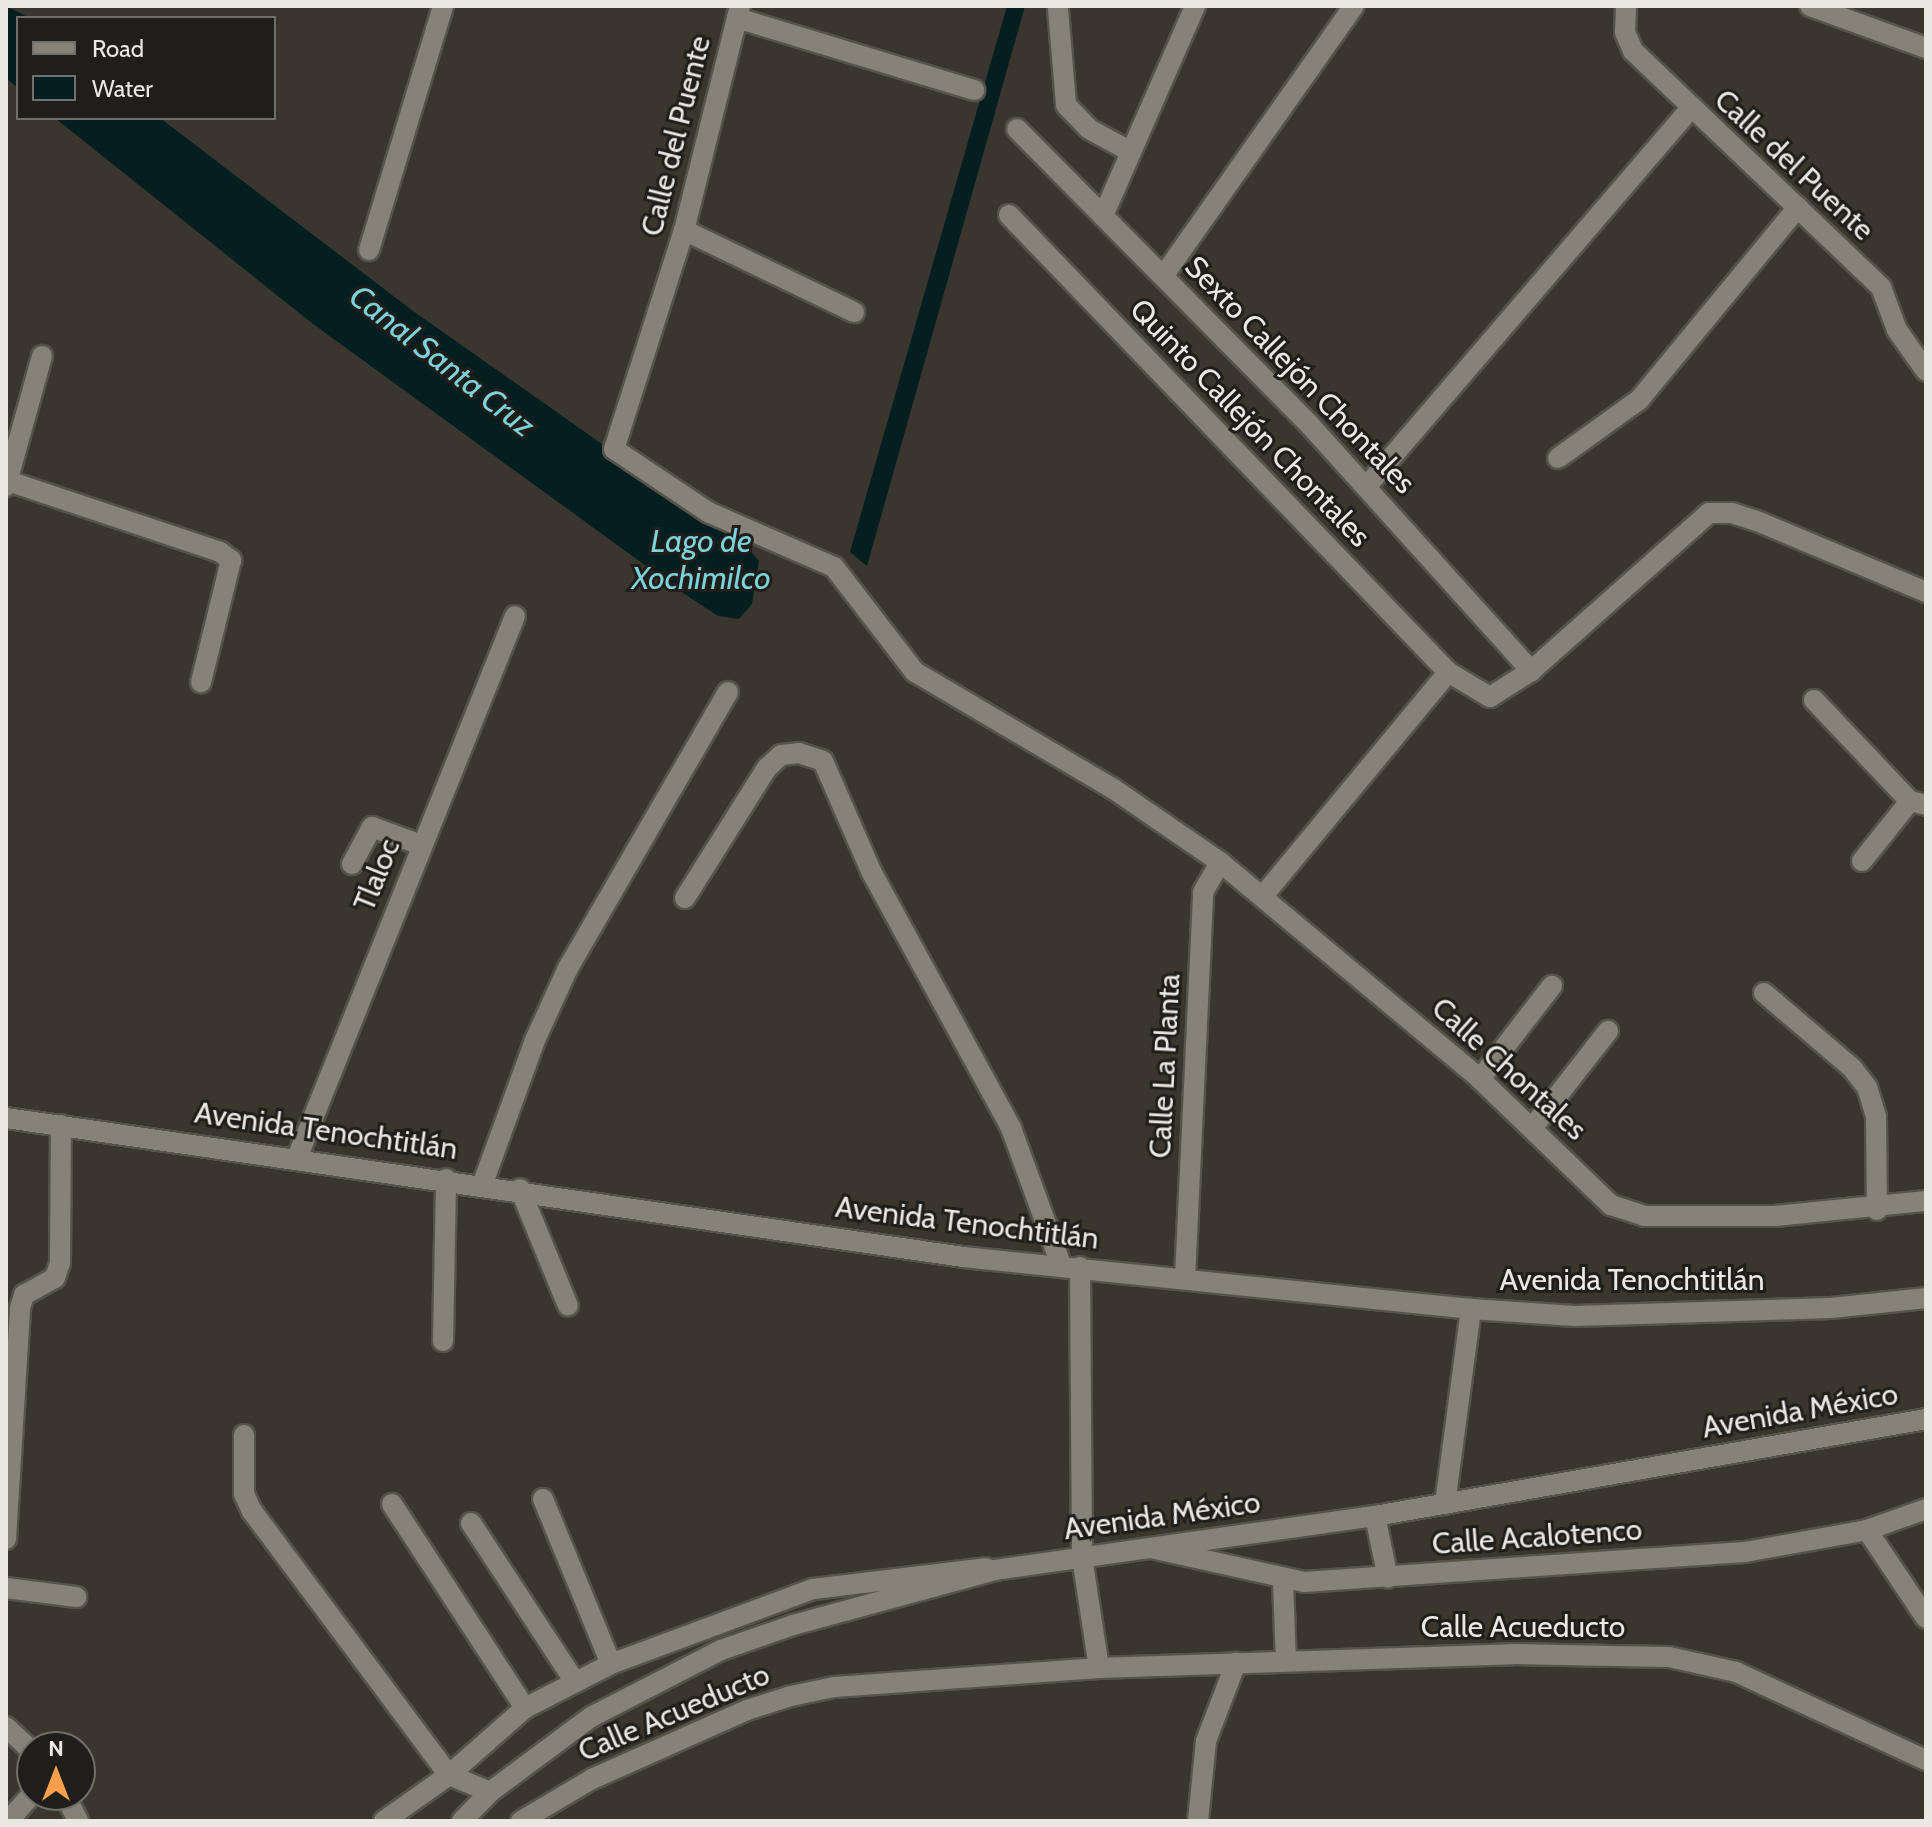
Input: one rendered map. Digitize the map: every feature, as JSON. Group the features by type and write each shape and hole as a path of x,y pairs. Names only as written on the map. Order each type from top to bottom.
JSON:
{"street":[{"path":"369,250 443,6"},
{"path":"1103,216 1195,6"},
{"path":"1164,275 1354,6"},
{"name":"Calle del Puente","path":"1626,6 1625,32 1633,51 1690,109 1881,287 1897,330 1926,371"},
{"path":"1810,6 1926,48"},
{"path":"1058,9 1066,105 1089,129 1131,152"},
{"path":"739,12 974,90"},
{"name":"Calle del Puente","path":"739,12 684,230 614,449 708,512 834,567 915,672 1112,788"},
{"path":"1366,487 1690,109"},
{"name":"Sexto Callejón Chontales","path":"1017,129 1164,275 1366,487 1531,671"},
{"path":"1558,458 1639,400 1798,207"},
{"name":"Quinto Callejón Chontales","path":"1009,215 1448,672 1490,697 1531,671"},
{"path":"684,230 854,312"},
{"path":"42,356 7,483 220,552 231,560 201,682"},
{"path":"1531,671 1709,513 1732,513 1757,521 1926,592"},
{"name":"Tlaloc","path":"297,1158 515,616"},
{"path":"1263,896 1448,672"},
{"path":"483,1183 535,1040 568,968 728,692"},
{"path":"1814,700 1918,803 1862,861"},
{"path":"685,898 767,768 781,755 799,753 823,761 871,871 1011,1128 1071,1267 1082,1557 1099,1668"},
{"name":"Calle Chontales","path":"1112,788 1220,862 1263,896 1480,1079 1611,1205 1644,1216 1877,1210 1926,1201"},
{"path":"352,864 372,827 421,845"},
{"name":"Calle La Planta","path":"1185,1278 1203,892 1220,862"},
{"path":"1480,1079 1552,986"},
{"path":"1764,993 1852,1068 1867,1087 1876,1117 1877,1210"},
{"path":"1533,1127 1608,1031"},
{"name":"Avenida Tenochtitlán","path":"6,1118 483,1183 963,1257 1471,1309 1575,1316 1831,1308 1926,1298"},
{"path":"6,1539 20,1308 24,1295 55,1278 60,1263 61,1125"},
{"path":"443,1341 446,1179"},
{"path":"520,1189 568,1306"},
{"path":"1445,1504 1471,1309"},
{"name":"Avenida México","path":"462,1821 490,1792 591,1717 721,1650 793,1625 995,1570 1375,1516 1926,1419"},
{"path":"244,1435 244,1494 252,1511 449,1775 490,1792"},
{"path":"543,1499 611,1664"},
{"path":"392,1504 525,1708"},
{"name":"Calle Acalotenco","path":"1151,1548 1283,1581 1388,1578 1745,1552 1867,1530 1926,1509"},
{"path":"1375,1516 1388,1578"},
{"path":"471,1523 575,1682"},
{"path":"1867,1530 1926,1618"},
{"path":"384,1821 449,1775 525,1708 611,1664 813,1589 979,1567 995,1570"},
{"path":"1283,1581 1286,1661"},
{"path":"6,1588 76,1597"},
{"name":"Calle Acueducto","path":"521,1821 592,1779 747,1710 791,1696 834,1687 1099,1668 1513,1654 1669,1657 1736,1672 1926,1760"},
{"path":"1198,1821 1206,1741 1236,1663"}],"water":[{"path":"6,6 26,16 16,16 16,86 6,78"},
{"path":"1007,6 1025,6 867,566 850,552"},
{"name":"Lago de Xochimilco","path":"58,120 163,120 413,311 744,544 759,561 752,604 739,619 718,616 313,324"}],"water label":[{"name":"Canal Santa Cruz","path":"442,361"}]}
